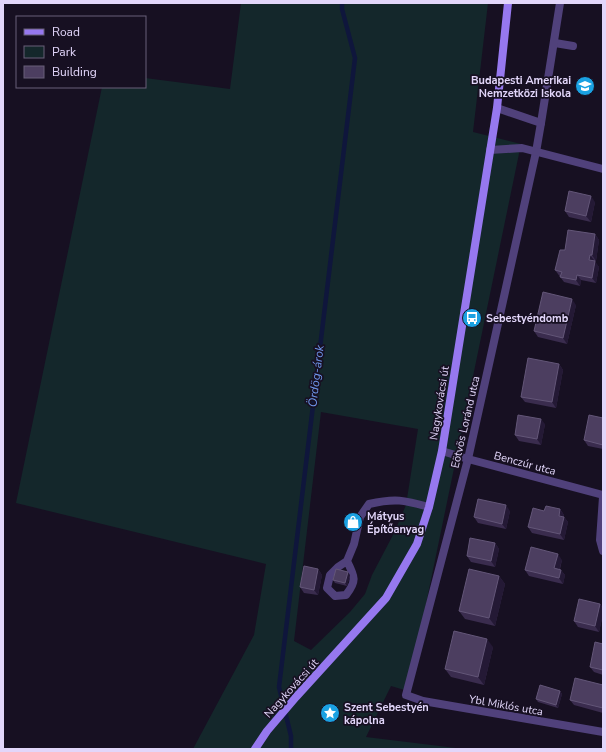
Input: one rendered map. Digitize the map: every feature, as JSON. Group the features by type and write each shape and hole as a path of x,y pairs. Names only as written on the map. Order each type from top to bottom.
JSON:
{"street":[{"name":"Nagykovácsi út","path":"255,749 267,731 296,697 386,598 417,544 429,507 442,451 497,108 508,3"},
{"name":"Eötvös Loránd utca","path":"406,695 468,460 536,152 555,43 560,3"},
{"path":"555,43 573,46"},
{"path":"497,108 541,124"},
{"path":"490,150 522,148 603,169"},
{"name":"Benczúr utca","path":"442,451 468,460 603,496"},
{"path":"603,496 600,540 603,550"},
{"path":"347,561 354,544 360,517 369,504 383,501 402,500 429,507"},
{"name":"Ybl Miklós utca","path":"406,695 423,701 603,732"}],"green space":[{"path":"241,3 488,3 473,132 521,144 408,691 391,686 366,737 464,749 193,749 254,635 266,564 16,503 102,88 146,88 146,78 230,89","holes":["321,412 418,429 406,505 394,533 372,575 365,594 350,612 311,650 294,641"]}],"building":[{"path":"569,191 591,196 586,216 565,211"},
{"path":"568,230 595,234 592,255 590,255 589,260 595,261 592,278 577,275 576,280 560,277 562,272 555,270 560,250 565,250"},
{"path":"543,292 572,299 563,338 534,331"},
{"path":"528,358 559,364 552,402 521,397"},
{"path":"518,415 541,419 537,439 515,435"},
{"path":"589,415 603,418 603,445 584,440"},
{"path":"478,499 506,505 502,524 474,517"},
{"path":"546,506 560,509 559,516 564,517 560,534 528,527 533,508 544,511"},
{"path":"470,538 495,543 491,561 467,556"},
{"path":"531,547 558,554 554,568 561,570 559,578 525,570"},
{"path":"304,566 318,569 314,590 300,587"},
{"path":"336,569 348,572 345,583 333,580"},
{"path":"469,569 499,576 489,618 459,611"},
{"path":"579,599 600,604 595,626 574,621"},
{"path":"454,631 487,639 478,677 445,669"},
{"path":"595,642 603,644 603,670 590,667"},
{"path":"575,678 603,685 603,708 570,700"},
{"path":"540,685 560,691 556,705 536,699"}],"waterway":[{"name":"Ördög-árok","path":"291,749 291,736 279,687 355,58 342,9 342,3"}],"place":[{"name":"Budapesti Amerikai Nemzetközi Iskola","path":"585,86"},
{"name":"Sebestyéndomb","path":"472,318"},
{"name":"Mátyus Építőanyag","path":"353,522"},
{"name":"Szent Sebestyén kápolna","path":"330,713"}]}
